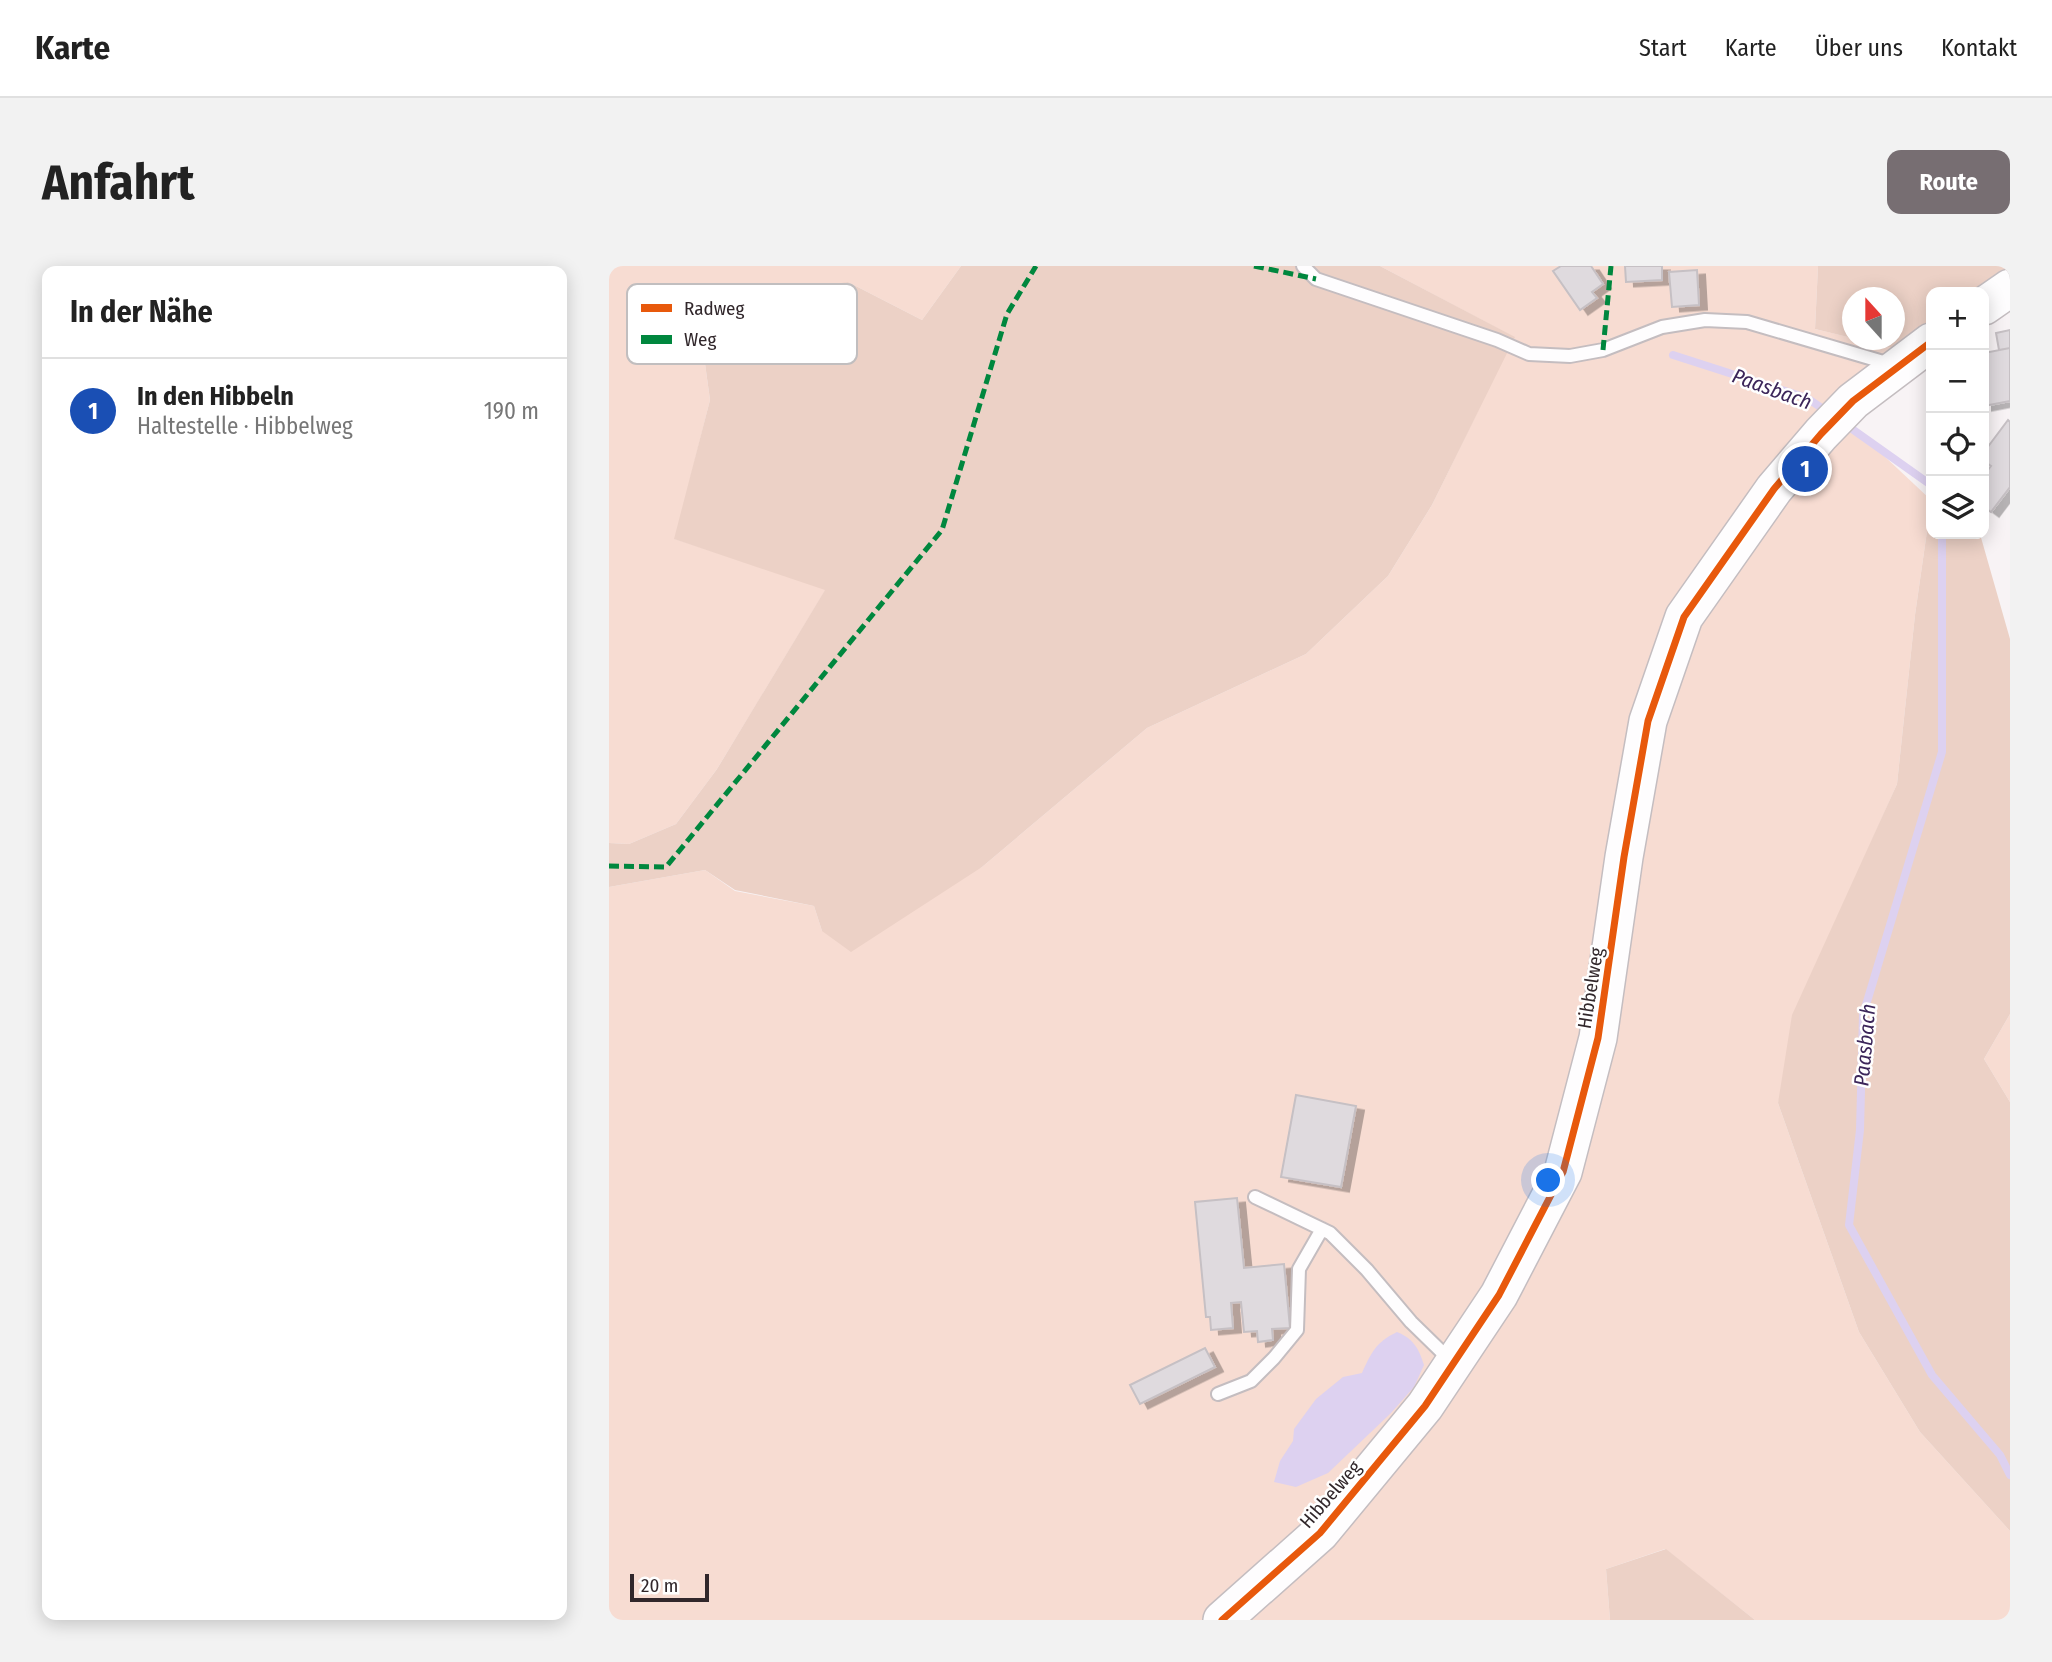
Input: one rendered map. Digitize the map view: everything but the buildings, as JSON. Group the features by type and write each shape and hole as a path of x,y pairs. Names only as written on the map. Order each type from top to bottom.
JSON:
{"street":[{"path":"1989,303 2010,288"},
{"name":"Hibbelweg","path":"1222,1620 1320,1533 1425,1406 1499,1295 1563,1172 1598,1038 1648,721 1684,617 1774,489 1821,434 1853,401 1926,346"}],"lane":[{"path":"1303,266 1316,279 1497,340 1529,354 1570,356 1592,352 1662,327 1706,320 1747,322 1897,366"},
{"path":"1255,1196 1330,1233 1367,1270 1411,1322 1453,1363"},
{"path":"1218,1394 1251,1381 1297,1329 1299,1269 1322,1229"}],"shaded area":[{"path":"609,266 961,266 922,320 857,287 857,284 848,282 627,284 627,364 705,364 710,400 675,539 826,589 717,769 676,824 629,844 609,843"},
{"path":"961,266 1380,266 1515,337 1432,505 1388,576 1306,654 1147,728 982,867 851,952 822,931 814,906 735,890 705,870 609,887 609,843 629,844 676,824 717,769 825,590 674,539 710,400 705,364 857,364 857,287 922,320"},
{"path":"1380,266 1818,266 1815,329 1842,335 1842,350 1898,350 1671,615 1583,1043 1549,1167 1489,1289 1419,1400 1312,1521 1206,1620 609,1620 609,887 705,870 735,891 814,906 822,931 982,867 1147,728 1306,654 1388,576 1432,505 1514,337"},
{"path":"1818,266 2010,266 2010,269 1984,287 1926,287 1926,330 1905,345 1905,287 1842,287 1842,336 1815,329"},
{"path":"1849,423 1926,495 1926,538 1897,784 1846,899 1778,1103 1859,1332 1920,1432 2010,1531 2010,1620 1755,1620 1665,1549 1606,1569 1610,1620 1241,1620 1560,1200 1655,750 1683,657 1736,561"},
{"path":"1926,538 1981,539 2010,639 2010,1014 1984,1059 2010,1102 2010,1531 1920,1432 1859,1332 1778,1103 1792,1015 1897,784"},
{"path":"2010,1014 2010,1102 1984,1059"},
{"path":"1397,1332 1415,1345 1424,1365 1414,1387 1391,1413 1328,1473 1296,1487 1274,1482 1280,1461 1293,1441 1294,1429 1316,1399 1343,1377 1362,1373 1375,1349"},
{"path":"1666,1549 1755,1620 1610,1620 1606,1569"}],"waterway":[{"name":"Paasbach","path":"1673,355 1807,398 1829,413"},
{"name":"Paasbach","path":"1845,424 1926,481"},
{"name":"Paasbach","path":"1942,539 1942,752 1863,1015 1860,1130 1849,1225 1932,1375 2000,1455 2010,1475"}],"marked path":[{"path":"609,866 666,867 942,530 1007,314 1036,266"},
{"path":"1254,266 1316,279"},
{"path":"1603,350 1611,266"}],"cycle path":[{"path":"1222,1620 1320,1533 1425,1406 1499,1295 1563,1172 1598,1038 1624,857 1648,721 1684,617 1774,489 1821,434 1853,401 1926,346"}],"place":[{"name":"In den Hibbeln","path":"1805,469"}]}
